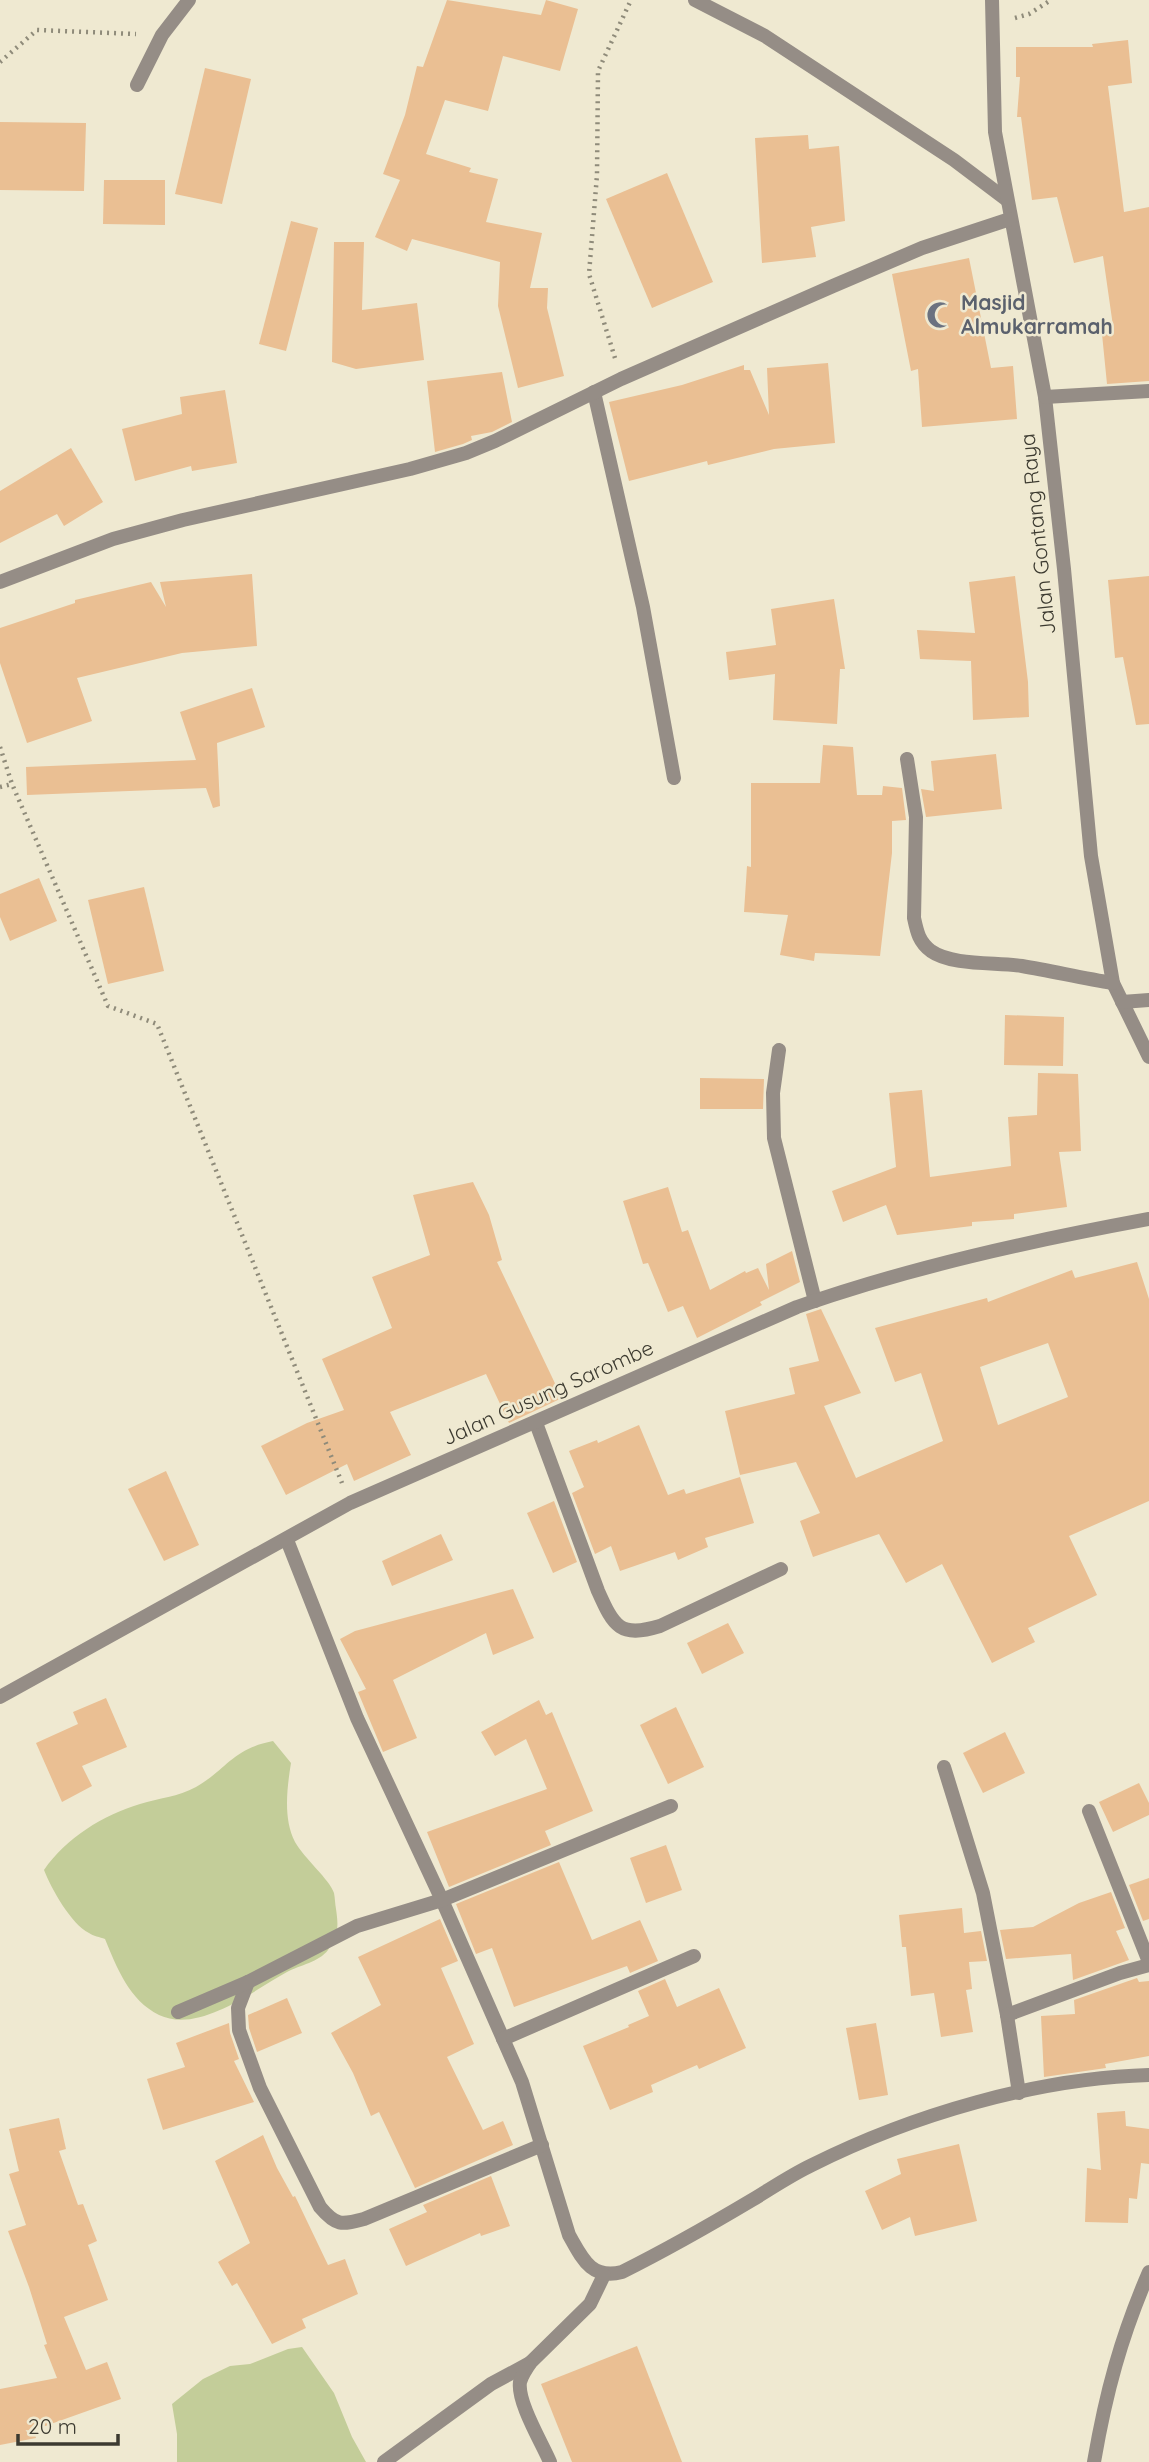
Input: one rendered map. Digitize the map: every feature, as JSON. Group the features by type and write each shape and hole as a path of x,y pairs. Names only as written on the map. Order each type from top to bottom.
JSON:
{"street":[{"path":"136,85 162,35 189,0"},
{"path":"695,0 765,36 954,160 1007,200"},
{"name":"Jalan Gontang Raya","path":"992,0 995,132 1045,397 1091,856 1113,983 1149,1057"},
{"path":"0,582 113,539 183,520 410,470 466,453 621,379 922,248 1010,219"},
{"path":"1045,397 1149,391"},
{"path":"594,392 643,607 674,778"},
{"path":"907,759 916,817 914,918 917,935 923,944 944,958 1020,965 1113,983"},
{"path":"1122,1002 1149,1000"},
{"path":"779,1051 772,1093 774,1138 815,1301"},
{"name":"Jalan Gusung Sarombe","path":"0,1697 350,1503 815,1301 855,1286 909,1272 1075,1233 1149,1219"},
{"path":"536,1423 598,1591 617,1627 628,1632 641,1632 660,1626 782,1569"},
{"path":"287,1539 356,1718 442,1900 522,2082 569,2235 588,2265 604,2275 622,2272 643,2262 809,2166 862,2140 946,2111 1018,2093 1061,2084 1149,2074"},
{"path":"944,1767 983,1893 1007,2015 1018,2093"},
{"path":"178,2012 248,1982 358,1926 442,1900 671,1805"},
{"path":"1007,2015 1149,1964 1089,1811"},
{"path":"503,2039 694,1956"},
{"path":"248,1982 238,2008 239,2030 260,2088 320,2207 338,2223 364,2219 542,2146"},
{"path":"1094,2462 1111,2375 1129,2317 1149,2272"},
{"path":"384,2462 491,2384 531,2362 555,2342 590,2304 604,2275"},
{"path":"531,2362 523,2373 519,2386 524,2406 550,2462"}],"path":[{"path":"621,379 589,274 597,175 598,71 631,0"},
{"path":"993,21 1029,15 1051,0"},
{"path":"0,62 37,30 162,35"},
{"path":"0,747 12,784 108,1006 157,1024 350,1503"},
{"path":"0,787 12,784"}],"green space":[{"path":"273,1741 291,1763 287,1803 291,1833 299,1848 334,1893 337,1930 333,1940 320,1958 287,1972 226,2007 191,2019 159,2015 132,1992 119,1972 105,1939 92,1935 75,1922 44,1870 74,1838 99,1821 126,1809 196,1787 239,1754"},
{"path":"302,2347 334,2393 352,2437 366,2462 177,2462 177,2434 172,2404 203,2379 230,2366 250,2364 288,2349"}],"building":[{"path":"447,0 541,15 546,0 578,9 560,71 503,56 488,111 445,100 426,154 471,168 469,172 498,179 486,222 542,233 530,288 548,288 547,308 564,376 518,388 498,306 500,262 412,239 407,251 375,237 400,180 383,174 405,115 417,66 423,67"},
{"path":"1128,40 1132,83 1108,86 1124,212 1149,207 1149,381 1107,384 1102,334 1114,333 1103,256 1074,263 1057,197 1032,200 1021,117 1017,117 1020,77 1016,77 1016,47 1093,47 1092,44"},
{"path":"205,68 251,79 222,204 175,194"},
{"path":"0,122 86,123 84,191 0,190"},
{"path":"808,135 809,149 839,146 845,221 811,227 816,257 762,263 755,138"},
{"path":"667,173 713,282 652,308 606,199"},
{"path":"104,180 165,180 165,225 103,224"},
{"path":"291,221 318,228 286,351 259,344"},
{"path":"334,242 364,242 362,310 417,303 424,360 356,369 332,362"},
{"path":"969,258 991,368 1013,366 1017,419 922,427 918,369 911,371 892,274"},
{"path":"828,363 835,443 774,449 708,465 707,461 629,481 609,402 682,385 744,365 744,370 750,370 769,415 767,368"},
{"path":"502,372 512,422 492,432 471,436 472,440 463,444 435,452 427,381"},
{"path":"225,390 237,463 192,471 191,466 135,481 122,429 182,414 180,397"},
{"path":"71,448 103,502 64,526 57,514 0,543 0,491"},
{"path":"252,574 257,646 182,653 77,678 92,721 27,743 0,663 0,628 75,603 75,600 151,582 166,607 160,582"},
{"path":"1015,576 1028,682 1029,717 973,720 971,661 920,659 917,630 975,633 969,582"},
{"path":"1149,576 1149,724 1136,725 1123,657 1115,658 1108,580"},
{"path":"834,599 845,669 840,669 837,724 773,720 775,674 729,680 726,652 776,645 771,609"},
{"path":"252,688 265,727 217,743 220,806 213,808 206,788 27,795 26,767 196,760 180,712"},
{"path":"823,745 853,747 857,795 882,795 883,786 902,788 906,820 892,821 892,853 880,956 815,953 814,961 780,955 788,915 744,912 747,866 751,867 751,783 820,783"},
{"path":"996,754 1002,809 926,817 921,789 934,791 931,761"},
{"path":"39,878 57,921 10,941 0,917 0,894"},
{"path":"144,887 164,971 108,984 88,900"},
{"path":"1005,1015 1064,1017 1063,1066 1004,1065"},
{"path":"1038,1073 1078,1074 1081,1151 1059,1152 1067,1207 1014,1214 1014,1219 972,1222 972,1226 897,1235 886,1205 843,1222 832,1191 896,1167 889,1093 922,1090 930,1177 1011,1166 1008,1117 1037,1115"},
{"path":"700,1078 764,1079 763,1109 700,1109"},
{"path":"473,1182 489,1215 502,1260 497,1262 562,1398 509,1423 486,1374 390,1412 411,1455 354,1481 347,1464 286,1495 261,1446 307,1423 344,1410 322,1359 392,1328 372,1277 430,1255 413,1195"},
{"path":"668,1187 682,1232 688,1230 710,1290 745,1271 746,1273 758,1268 769,1290 766,1264 792,1251 800,1282 697,1338 683,1306 668,1312 648,1263 643,1264 623,1201"},
{"path":"1137,1262 1149,1299 1149,1501 1069,1536 1097,1595 1028,1628 1035,1642 992,1663 942,1564 906,1583 879,1534 813,1557 800,1521 820,1513 796,1462 740,1475 725,1411 795,1394 789,1368 819,1361 806,1314 821,1309 861,1393 824,1406 856,1478 943,1441 921,1373 895,1382 875,1328 987,1298 988,1302 1072,1270 1075,1278","holes":["1048,1343 1068,1397 998,1425 980,1367"]},
{"path":"639,1425 668,1495 684,1489 686,1494 740,1477 754,1523 705,1538 708,1547 678,1560 675,1552 620,1571 611,1546 595,1554 572,1493 584,1487 569,1451 597,1440 598,1443"},
{"path":"166,1471 199,1545 164,1561 128,1489"},
{"path":"554,1501 577,1562 553,1573 527,1513"},
{"path":"441,1534 453,1560 392,1586 382,1561"},
{"path":"513,1589 534,1638 493,1655 486,1633 393,1680 417,1738 383,1752 358,1692 366,1689 340,1639 355,1631"},
{"path":"728,1623 744,1653 702,1674 687,1643"},
{"path":"106,1698 127,1747 82,1766 92,1786 62,1802 36,1743 78,1724 73,1712"},
{"path":"539,1700 546,1715 552,1712 593,1811 545,1831 551,1845 449,1887 427,1832 547,1789 526,1739 495,1756 481,1732"},
{"path":"676,1707 704,1767 668,1784 640,1725"},
{"path":"1005,1732 1025,1773 983,1793 963,1753"},
{"path":"1139,1783 1149,1803 1149,1815 1113,1832 1099,1802"},
{"path":"666,1845 682,1890 646,1903 630,1858"},
{"path":"559,1862 592,1940 640,1920 658,1961 630,1973 627,1966 514,2007 492,1948 476,1954 456,1904"},
{"path":"1149,1878 1149,1919 1143,1921 1129,1885"},
{"path":"1111,1892 1125,1928 1116,1931 1129,1960 1073,1980 1071,1954 1006,1959 1000,1930 1033,1927 1079,1903"},
{"path":"962,1908 964,1933 981,1931 987,1961 969,1962 972,1989 966,1990 973,2032 941,2037 934,1993 911,1996 906,1947 902,1947 899,1915"},
{"path":"440,1919 458,1961 441,1968 474,2044 447,2057 483,2130 503,2121 513,2145 415,2188 379,2112 371,2116 353,2073 331,2033 381,2005 358,1957"},
{"path":"1137,1978 1139,1982 1149,1981 1149,2056 1105,2064 1106,2068 1044,2077 1041,2016 1075,2014 1074,2000"},
{"path":"665,1979 677,2007 719,1988 746,2048 699,2069 697,2065 651,2085 653,2092 610,2110 583,2046 649,2016 638,1991"},
{"path":"287,1998 302,2033 257,2052 249,2028 248,2015"},
{"path":"229,2023 239,2059 234,2061 254,2102 163,2130 147,2079 185,2067 176,2043"},
{"path":"876,2023 888,2095 859,2100 846,2028"},
{"path":"1125,2111 1126,2126 1149,2129 1149,2164 1141,2163 1137,2199 1129,2198 1128,2223 1085,2222 1087,2168 1101,2170 1097,2113"},
{"path":"59,2118 66,2149 59,2151 78,2205 83,2204 97,2241 88,2245 108,2300 64,2317 86,2370 107,2362 121,2399 34,2430 36,2438 0,2445 0,2389 57,2378 44,2345 47,2344 29,2287 8,2231 26,2225 9,2174 19,2171 9,2129"},
{"path":"263,2135 277,2168 293,2197 295,2196 328,2265 345,2259 358,2294 302,2319 306,2328 272,2344 237,2283 232,2286 218,2262 250,2243 215,2161"},
{"path":"959,2144 977,2221 915,2236 910,2217 882,2230 865,2191 901,2174 897,2159"},
{"path":"491,2176 510,2226 481,2236 480,2233 406,2266 389,2229 427,2212 423,2205"},
{"path":"637,2346 682,2462 572,2462 541,2384"}],"place":[{"name":"Masjid Almukarramah","path":"940,315"}]}
